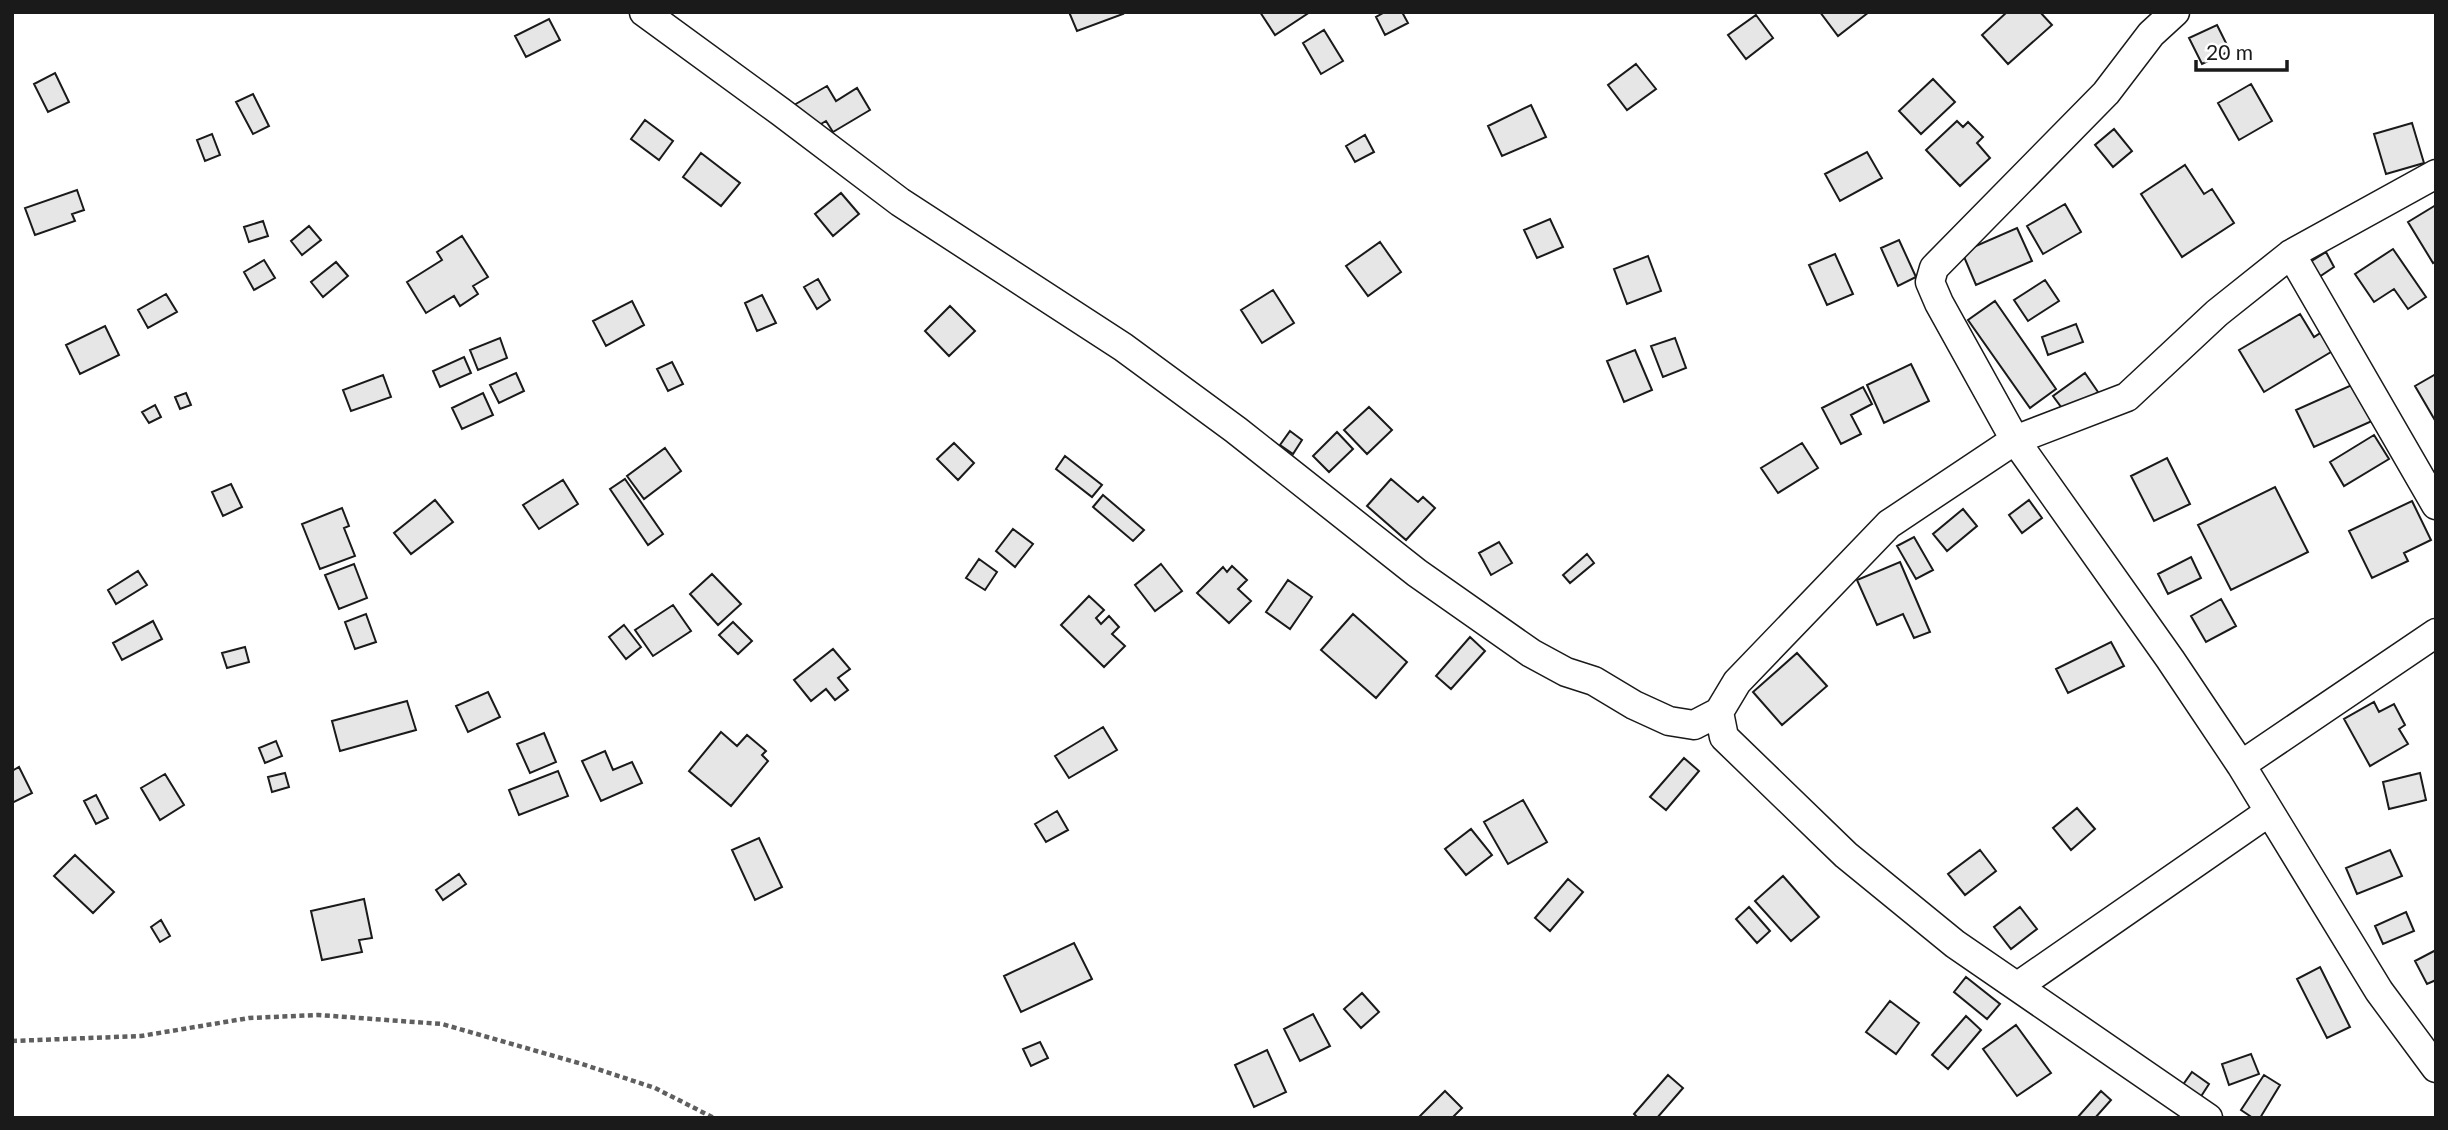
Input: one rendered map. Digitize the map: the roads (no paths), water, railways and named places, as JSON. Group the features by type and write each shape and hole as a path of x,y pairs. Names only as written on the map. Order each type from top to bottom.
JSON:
{"street":[{"path":"644,12 900,202 1123,347 1237,430 1417,573 1531,653 1566,672 1594,681 1634,705 1669,721 1694,725 1719,712 1737,682 1889,524 2015,440 2127,397 2217,313 2291,254 2436,174"},
{"path":"2175,12 2151,34 2106,93 1934,268 1930,282 1938,303 2015,440 2170,659 2241,765 2379,991 2436,1068"},
{"path":"2291,254 2436,505"},
{"path":"2241,765 2436,633"},
{"path":"1719,712 1724,737 1846,855 1955,944 2208,1118"},
{"path":"2018,986 2269,812"}]}
